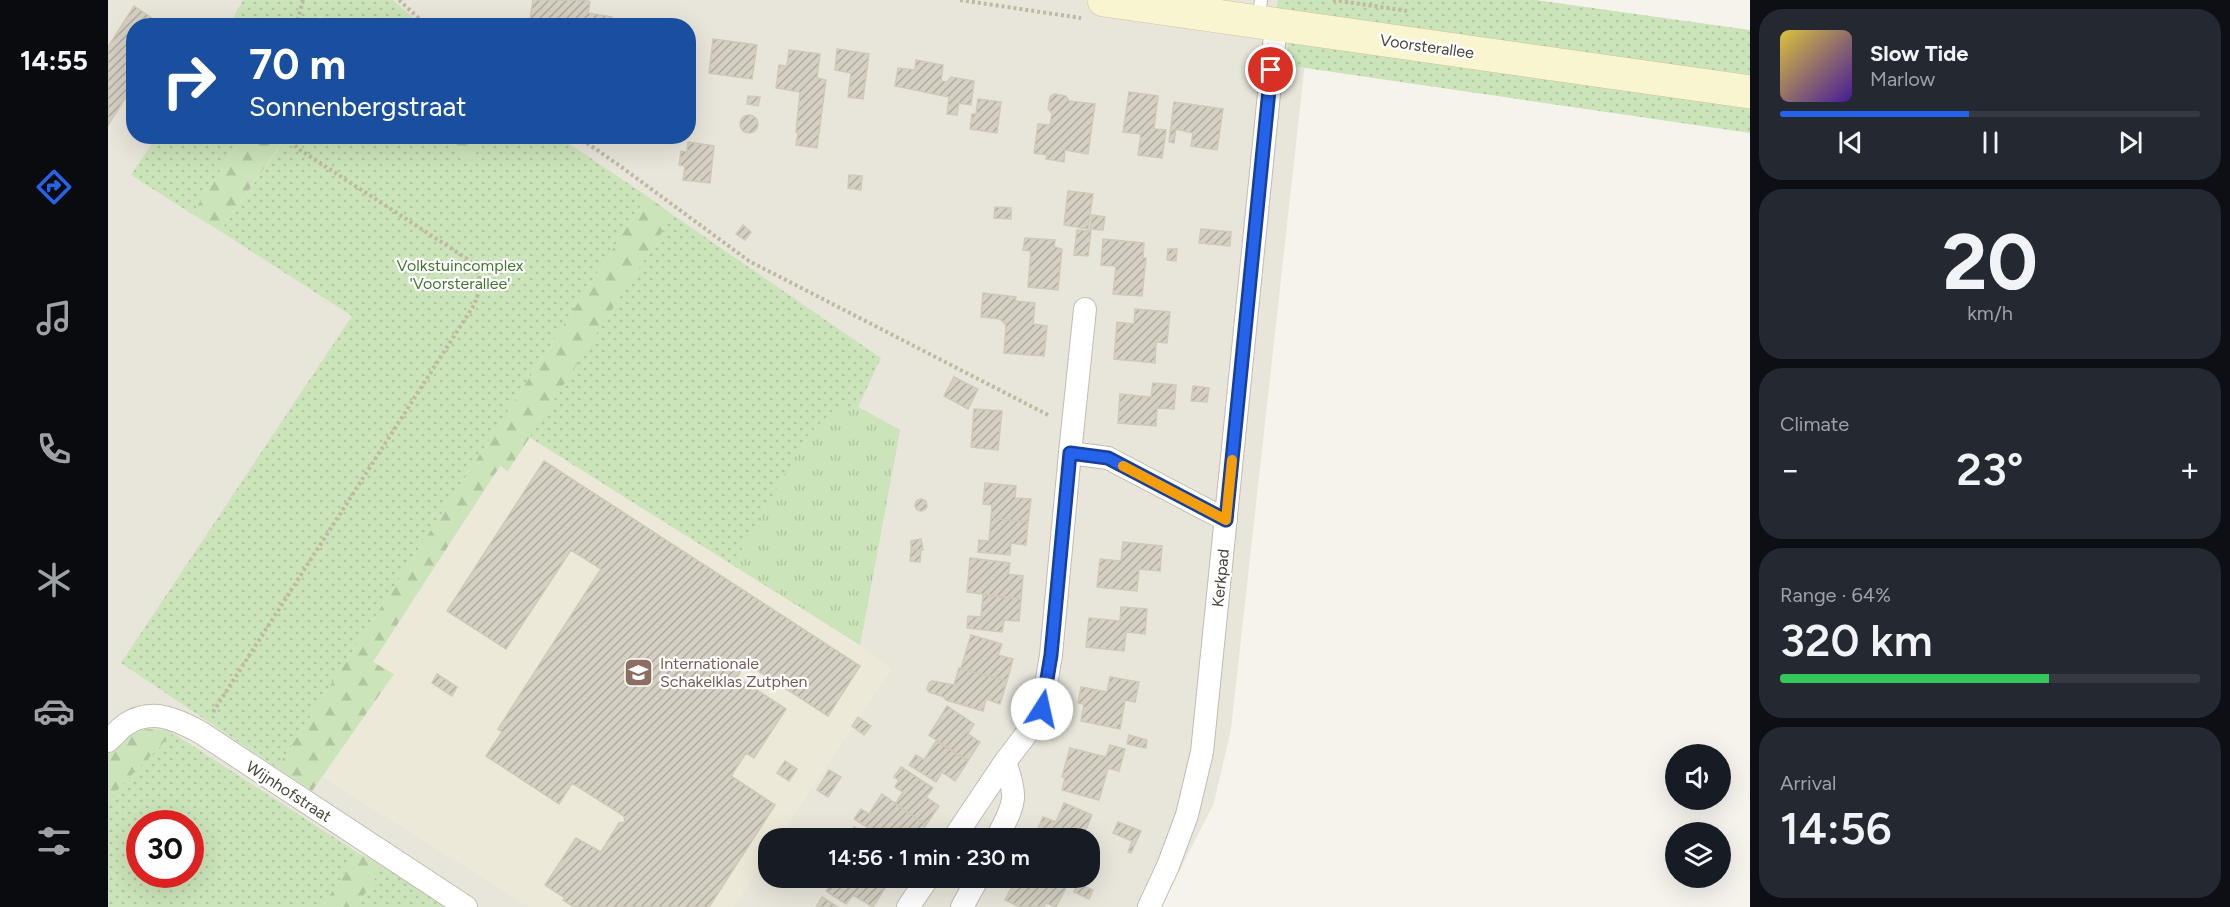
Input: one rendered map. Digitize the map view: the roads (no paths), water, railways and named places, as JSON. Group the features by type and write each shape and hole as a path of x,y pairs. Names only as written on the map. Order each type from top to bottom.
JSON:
{"main road":[{"name":"Voorsterallee","path":"1104,0 1265,16 1750,92"}],"street":[{"name":"Kerkpad","path":"1149,907 1168,866 1187,814 1202,752 1226,520 1265,16"},
{"path":"961,828 1005,762 1037,720 1042,709 1051,655 1085,309"},
{"path":"1070,453 1108,458 1226,520"},
{"name":"Wijnhofstraat","path":"108,741 124,725 139,718 153,715 166,716 180,721 466,907"},
{"path":"1002,828 1013,806 1013,785 1005,762"},
{"path":"908,907 921,888"},
{"path":"962,907 972,888"}],"place":[{"name":"Internationale Schakelklas Zutphen","path":"639,672"}],"park label":[{"name":"Volkstuincomplex 'Voorsterallee'","path":"460,274"}]}
